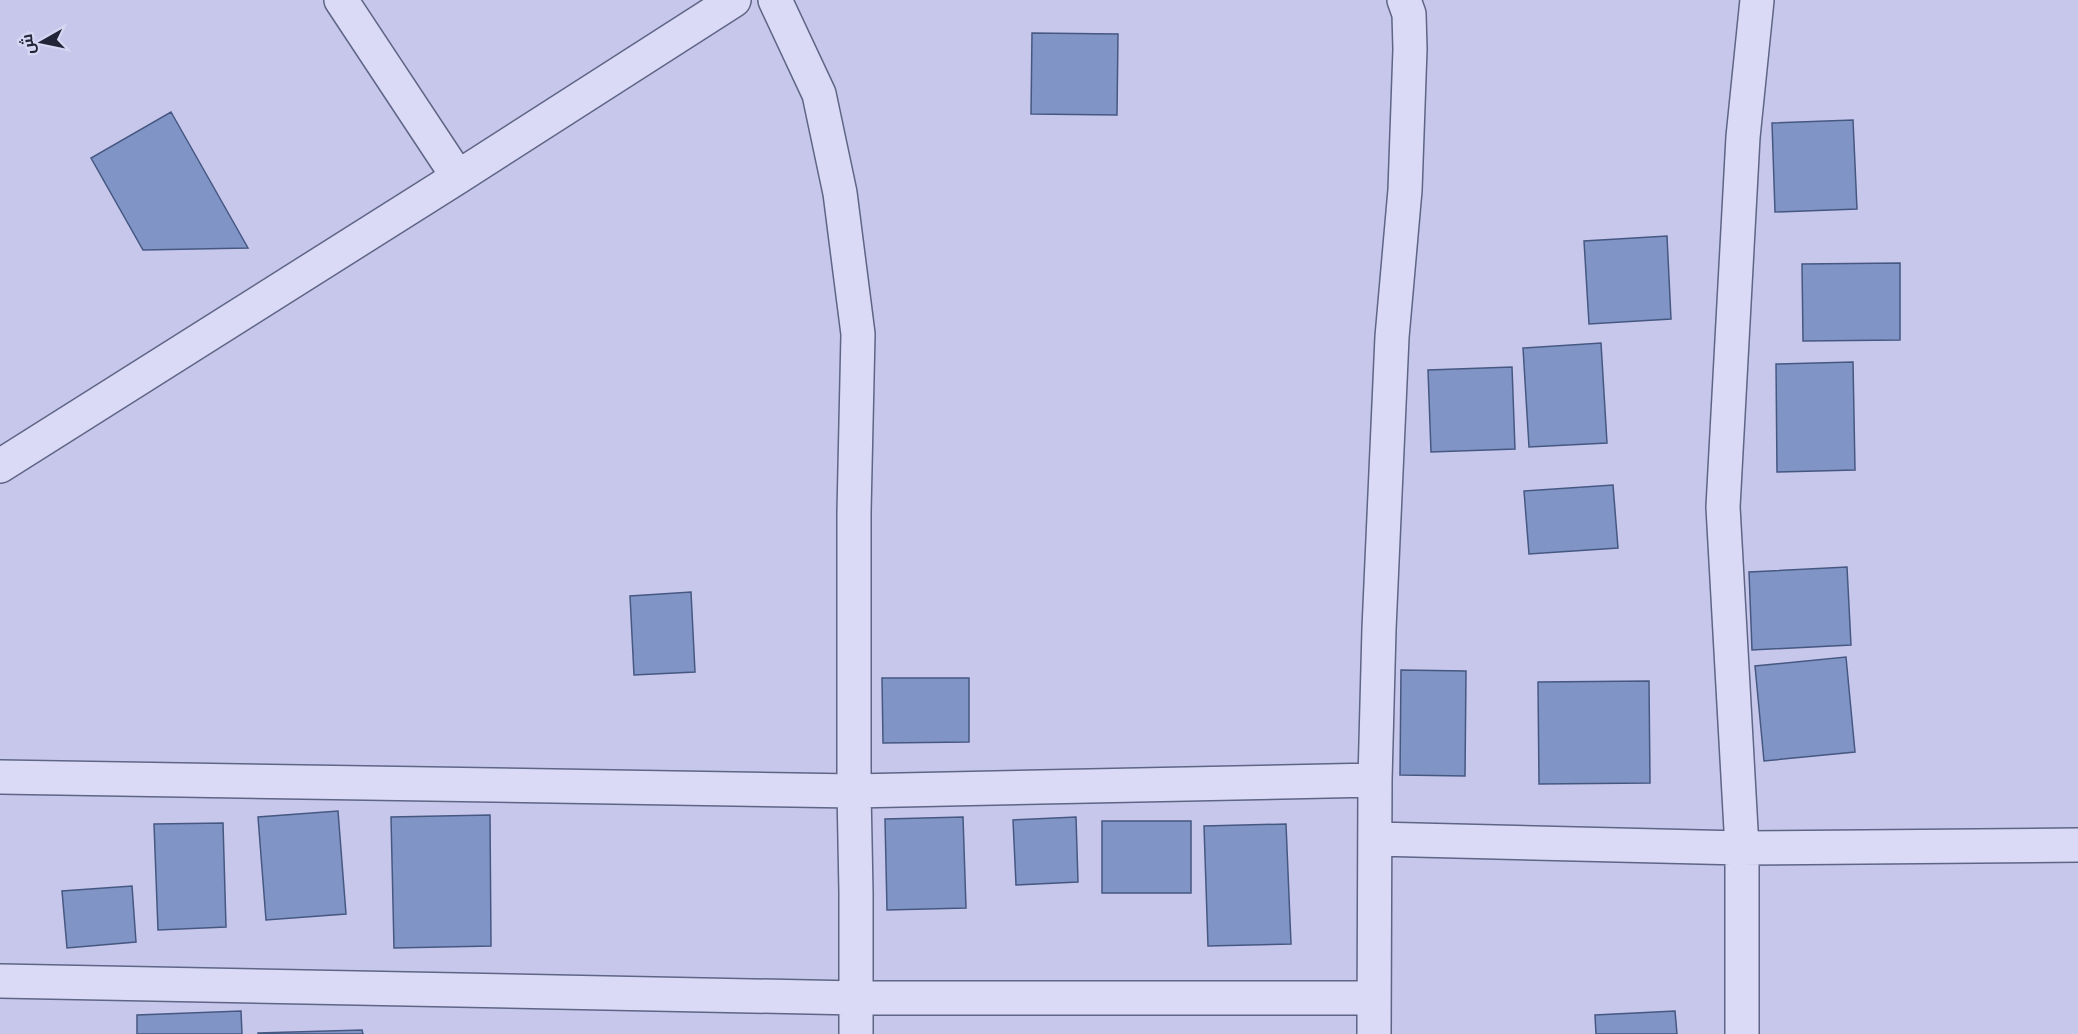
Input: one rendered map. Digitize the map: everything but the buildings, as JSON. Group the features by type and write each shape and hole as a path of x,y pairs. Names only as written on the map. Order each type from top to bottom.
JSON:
{"street":[{"path":"341,0 458,177"},
{"path":"0,466 734,0"},
{"path":"775,0 819,94 840,194 858,334 854,512 856,1034"},
{"path":"1374,1034 1375,780 1392,349 1406,167 1410,49 1409,15 1404,0"},
{"path":"1742,1034 1742,848 1723,507 1743,137 1757,0"},
{"path":"0,777 854,791 1375,780"},
{"path":"1376,839 1742,848 2078,845"},
{"path":"0,981 857,998 1373,998"}]}
